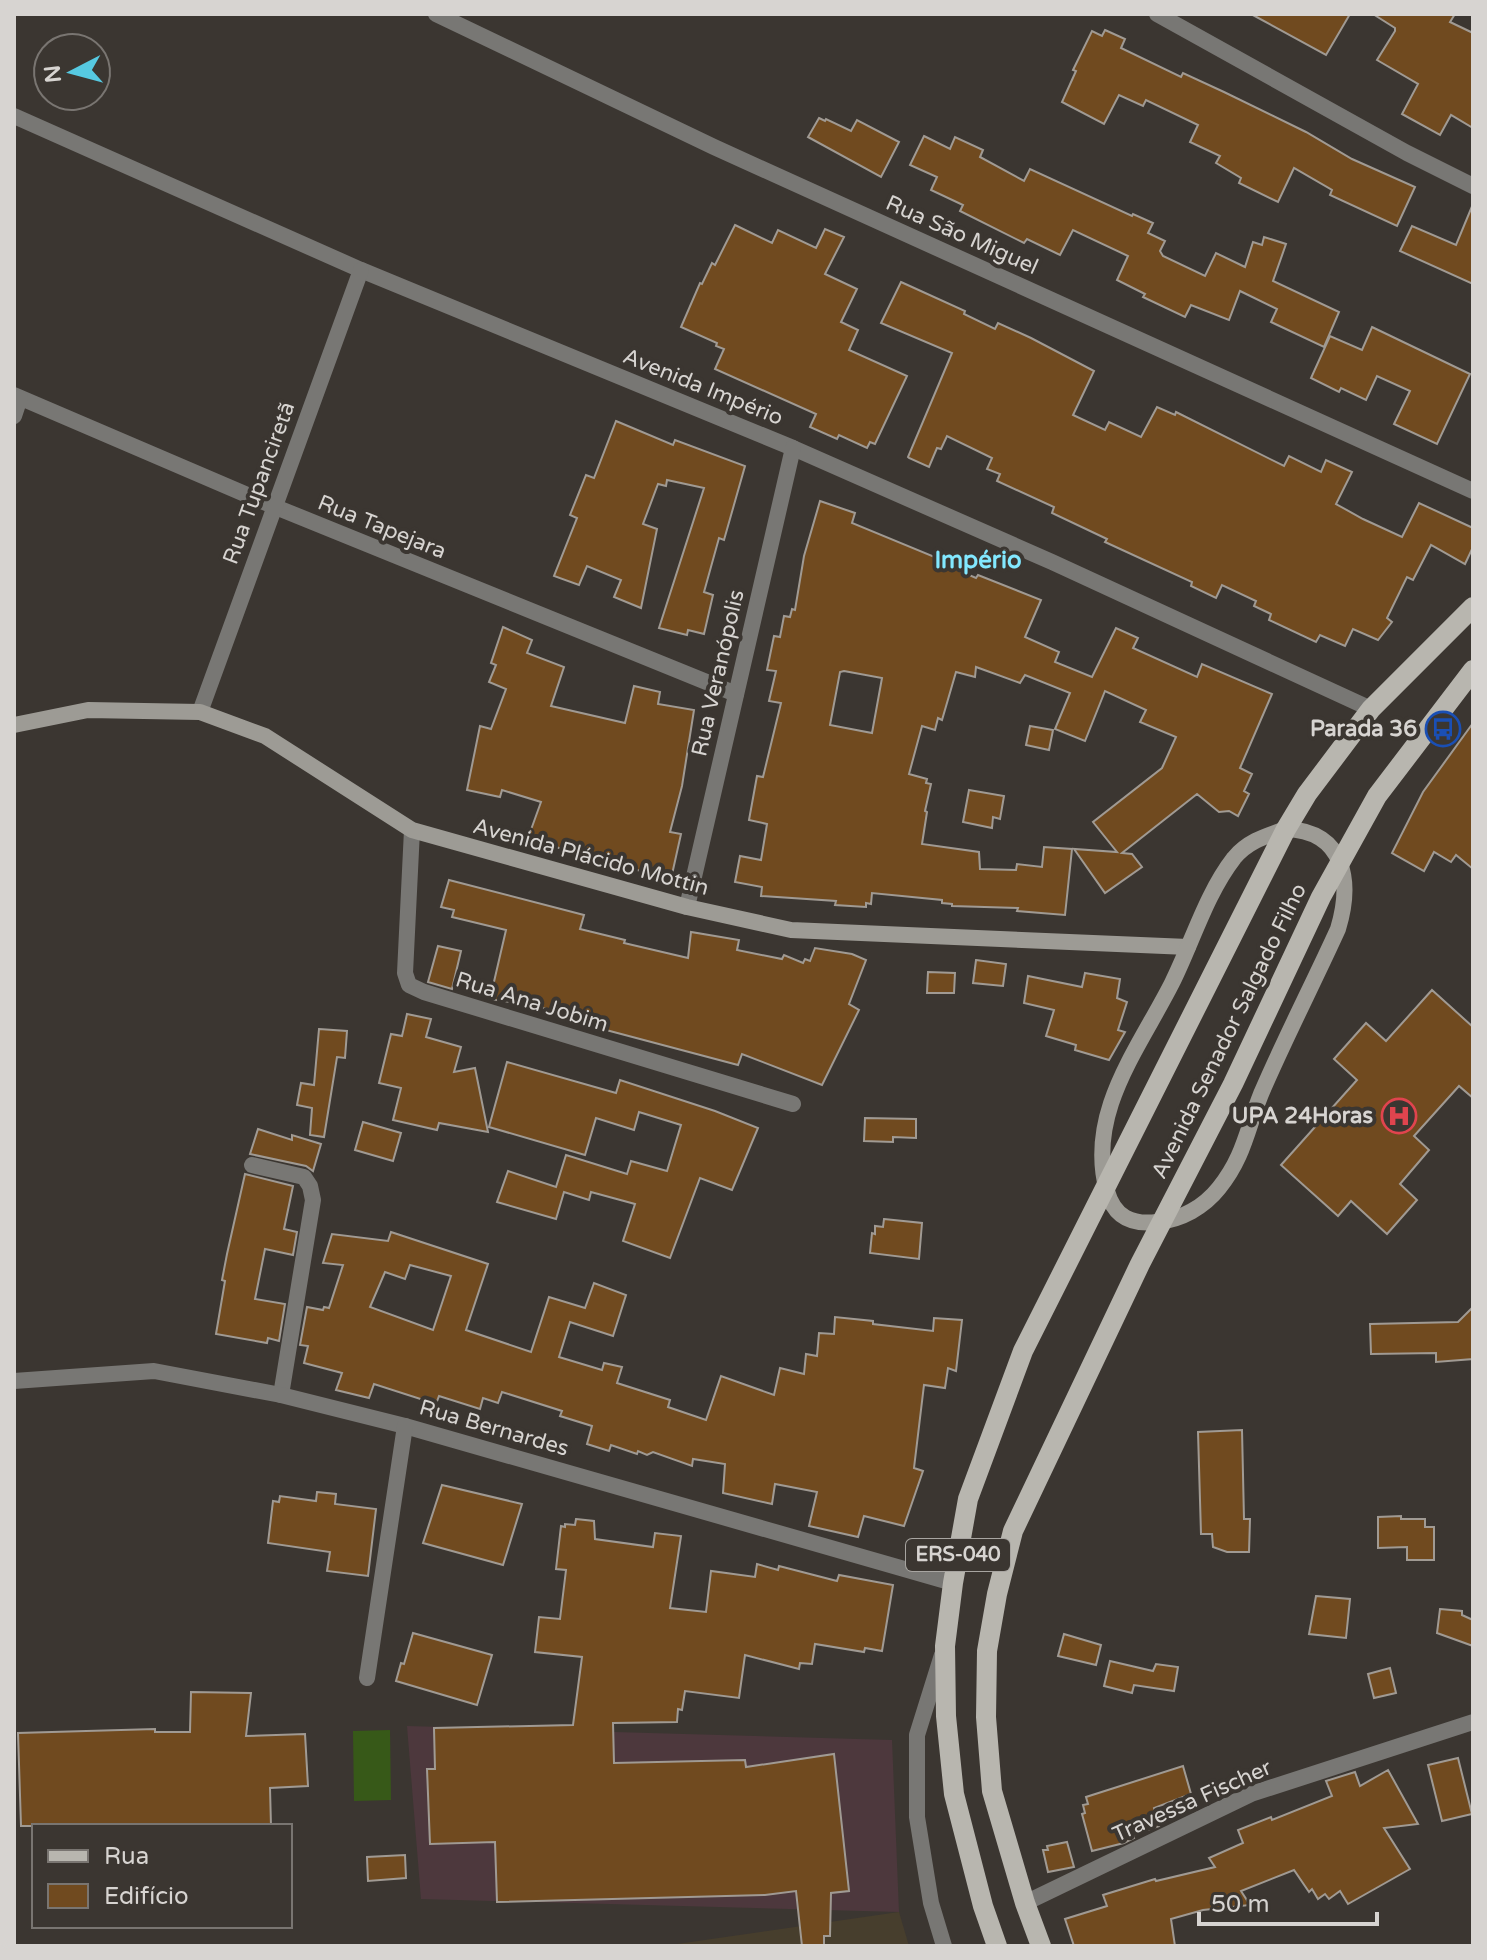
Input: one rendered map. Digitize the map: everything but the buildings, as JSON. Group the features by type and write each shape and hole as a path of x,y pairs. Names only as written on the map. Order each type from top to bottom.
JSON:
{"main road":[{"name":"Avenida Senador Salgado Filho","path":"997,1946 983,1906 954,1794 946,1716 945,1646 968,1499 1023,1351 1079,1234 1106,1187 1286,829 1307,794 1371,709 1473,607"},
{"name":"Avenida Senador Salgado Filho","path":"1041,1946 992,1791 986,1717 987,1651 1013,1531 1161,1222 1233,1084 1340,862 1377,796 1473,670"},
{"name":"Avenida Plácido Mottin","path":"14,725 88,710 200,712 265,736 412,830 687,907 791,930 1188,947"},
{"path":"1286,829 1302,830 1316,836 1329,845 1340,862 1346,903 1338,929 1260,1097 1243,1151 1219,1189 1191,1213 1142,1224 1123,1218 1112,1207 1101,1164 1101,1135 1112,1098 1234,858 1254,840 1286,829"}],"street":[{"name":"Rua São Miguel","path":"436,14 714,147 1473,491"},
{"path":"1157,14 1407,153 1473,186"},
{"name":"Avenida Império","path":"14,116 361,270 793,448 1371,709"},
{"name":"Rua Tupanciretã","path":"200,712 361,270"},
{"path":"14,416 17,396"},
{"name":"Rua Tapejara","path":"17,396 273,506 736,694"},
{"name":"Rua Veranópolis","path":"687,907 793,448"},
{"name":"Rua Ana Jobim","path":"412,830 405,973 409,985 439,997 793,1104"},
{"path":"252,1165 304,1177 313,1200 281,1395"},
{"name":"Rua Bernardes","path":"14,1381 154,1371 281,1395 405,1426 953,1583"},
{"path":"367,1678 405,1426"},
{"path":"944,1946 931,1903 917,1817 917,1735 945,1646"},
{"name":"Travessa Fischer","path":"1025,1903 1251,1794 1473,1722"}],"shaded area":[{"path":"407,1726 892,1740 899,1912 421,1899"},
{"path":"899,1912 909,1946 663,1946"}],"green space":[{"path":"390,1730 391,1800 354,1801 353,1731"}],"place":[{"name":"Parada 36","path":"1443,729"},
{"name":"UPA 24Horas","path":"1399,1116"}],"district":[{"name":"Império","path":"978,560"}]}
